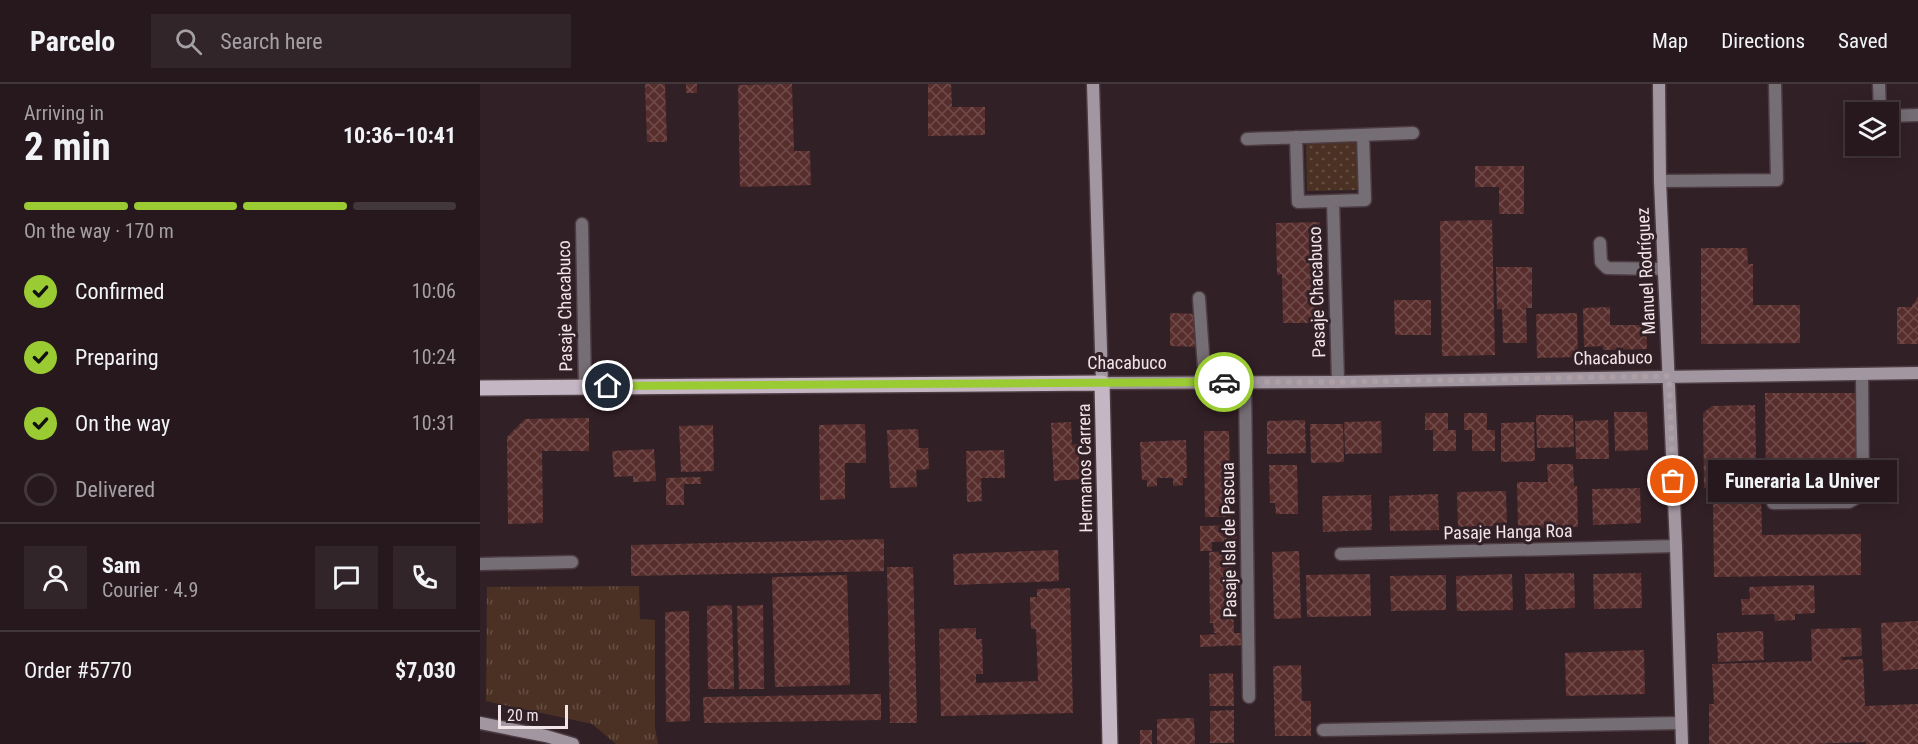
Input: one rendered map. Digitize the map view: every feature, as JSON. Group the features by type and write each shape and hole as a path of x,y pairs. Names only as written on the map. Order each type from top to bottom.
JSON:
{"main road":[{"name":"Chacabuco","path":"480,388 1102,383"},
{"name":"Hermanos Carrera","path":"1102,383 1110,744"}],"street":[{"name":"Hermanos Carrera","path":"1093,84 1102,383"},
{"name":"Manuel Rodríguez","path":"1659,84 1660,181 1682,744"},
{"path":"1660,181 1777,180 1775,84"},
{"path":"1879,84 1880,102"},
{"path":"1899,116 1918,115"},
{"path":"1247,139 1413,133"},
{"path":"1296,137 1299,202 1333,201 1365,200 1363,135"},
{"name":"Pasaje Chacabuco","path":"1333,201 1338,382"},
{"name":"Pasaje Chacabuco","path":"582,224 585,386"},
{"path":"1600,243 1601,262 1607,268 1664,269"},
{"path":"1200,298 1205,382"},
{"name":"Chacabuco","path":"1102,383 1338,382 1918,373"},
{"path":"1773,503 1849,501 1863,493 1862,374"},
{"name":"Pasaje Isla de Pascua","path":"1245,382 1249,697"},
{"name":"Pasaje Hanga Roa","path":"1341,554 1676,546"},
{"path":"480,564 572,562"},
{"path":"480,723 546,736 573,744"},
{"path":"1323,730 1681,723"}],"green space":[{"path":"1357,142 1357,190 1307,191 1306,143"},
{"path":"639,586 640,619 655,620 655,728 658,744 616,744 592,724 486,701 487,587"}],"building":[{"path":"645,84 665,84 667,142 647,142"},
{"path":"686,84 697,84 697,93 686,93"},
{"path":"792,84 794,151 810,151 811,185 740,187 738,85"},
{"path":"928,84 951,84 952,107 985,107 985,135 928,136"},
{"path":"1475,166 1524,166 1524,214 1499,214 1499,187 1475,187"},
{"path":"1492,220 1495,355 1442,356 1440,221"},
{"path":"1320,222 1323,323 1283,323 1282,274 1277,275 1276,223"},
{"path":"1701,248 1747,248 1748,264 1753,264 1753,305 1800,305 1800,343 1701,344"},
{"path":"1496,267 1532,267 1532,308 1526,308 1527,343 1503,343 1502,309 1497,309"},
{"path":"1918,297 1918,344 1897,344 1897,307 1911,307"},
{"path":"1394,300 1431,300 1431,335 1395,335"},
{"path":"1610,307 1610,325 1646,325 1647,349 1603,350 1603,346 1584,347 1583,308"},
{"path":"1170,313 1200,314 1200,347 1170,346"},
{"path":"1577,313 1578,357 1537,358 1536,314"},
{"path":"1765,393 1861,393 1862,476 1766,476"},
{"path":"1755,405 1756,461 1732,462 1732,487 1704,488 1703,413 1712,406"},
{"path":"1614,412 1647,412 1648,450 1615,451"},
{"path":"1425,413 1448,413 1448,430 1456,430 1456,451 1433,451 1433,430 1425,430"},
{"path":"1464,413 1487,413 1487,430 1495,430 1495,451 1472,451 1472,430 1464,430"},
{"path":"1536,415 1573,415 1574,447 1537,448"},
{"path":"589,418 589,451 542,451 543,523 508,524 507,437 525,419"},
{"path":"1305,420 1306,453 1267,454 1267,421"},
{"path":"1608,420 1609,459 1576,459 1575,421"},
{"path":"1381,421 1382,453 1345,454 1344,422"},
{"path":"1071,422 1072,445 1078,444 1080,479 1054,481 1051,423"},
{"path":"1534,422 1535,461 1501,462 1501,423"},
{"path":"865,424 866,463 845,463 845,499 820,500 819,425"},
{"path":"1310,424 1343,424 1344,462 1311,463"},
{"path":"713,425 714,471 681,472 679,426"},
{"path":"918,429 919,448 928,448 929,469 916,470 917,487 890,488 887,430"},
{"path":"1204,431 1229,431 1231,517 1205,517"},
{"path":"1186,440 1187,478 1183,478 1183,485 1173,486 1173,478 1157,478 1157,486 1147,487 1147,480 1142,480 1140,442"},
{"path":"654,449 656,481 633,482 633,476 614,477 612,451"},
{"path":"1004,450 1005,478 981,478 982,501 967,502 966,451"},
{"path":"1547,464 1573,464 1574,486 1577,486 1578,527 1518,528 1517,482 1548,482"},
{"path":"1269,465 1297,465 1298,514 1276,514 1275,503 1270,503"},
{"path":"701,477 701,484 684,484 684,505 666,505 666,478"},
{"path":"1640,488 1641,523 1593,525 1592,489"},
{"path":"1506,491 1507,526 1458,527 1457,492"},
{"path":"1724,491 1761,491 1762,535 1861,534 1861,575 1714,577 1713,497 1724,497"},
{"path":"1438,494 1439,530 1390,531 1389,496"},
{"path":"1371,495 1372,530 1323,532 1322,496"},
{"path":"1236,525 1237,541 1212,542 1212,551 1200,551 1200,526"},
{"path":"884,539 884,571 631,576 631,545"},
{"path":"1058,550 1059,581 954,585 953,554"},
{"path":"1232,551 1234,633 1242,633 1243,645 1200,647 1200,635 1221,634 1214,633 1213,623 1210,623 1209,552"},
{"path":"1299,551 1301,618 1274,619 1272,552"},
{"path":"887,567 913,567 917,723 890,723"},
{"path":"1574,573 1575,608 1526,610 1525,574"},
{"path":"1641,573 1642,608 1594,609 1593,574"},
{"path":"1370,574 1371,616 1307,617 1306,575"},
{"path":"1512,574 1513,610 1457,611 1456,576"},
{"path":"847,575 850,685 775,687 772,577"},
{"path":"1446,575 1446,610 1391,611 1390,576"},
{"path":"1814,585 1815,613 1795,614 1795,620 1775,621 1774,614 1742,615 1741,599 1750,599 1749,587"},
{"path":"1070,588 1073,713 941,716 939,629 976,628 976,639 982,639 983,674 976,674 976,683 1038,681 1036,629 1031,629 1030,597 1037,597 1037,589"},
{"path":"732,605 734,689 708,689 707,606"},
{"path":"763,605 764,689 739,689 737,606"},
{"path":"689,611 690,721 666,722 665,612"},
{"path":"1918,621 1918,669 1883,671 1881,623"},
{"path":"1861,628 1862,656 1841,657 1842,660 1863,659 1865,706 1918,704 1918,744 1866,744 1866,742 1709,744 1709,704 1714,704 1712,664 1812,661 1811,629"},
{"path":"1763,631 1764,660 1718,662 1717,633"},
{"path":"1644,650 1645,694 1566,696 1565,653"},
{"path":"1301,665 1302,701 1311,701 1311,736 1275,736 1273,666"},
{"path":"1233,673 1234,706 1210,706 1209,674"},
{"path":"881,694 881,720 704,723 703,697"},
{"path":"1234,710 1234,743 1210,743 1210,711"},
{"path":"1194,718 1195,744 1157,744 1157,719"},
{"path":"1140,730 1152,730 1152,744 1140,744"}],"way so far":[{"path":"1224,382 1669,376 1673,481"}],"place":[{"name":"Funeraria La Univer","path":"1673,481"}],"route":[{"path":"608,386 1224,382"}]}
